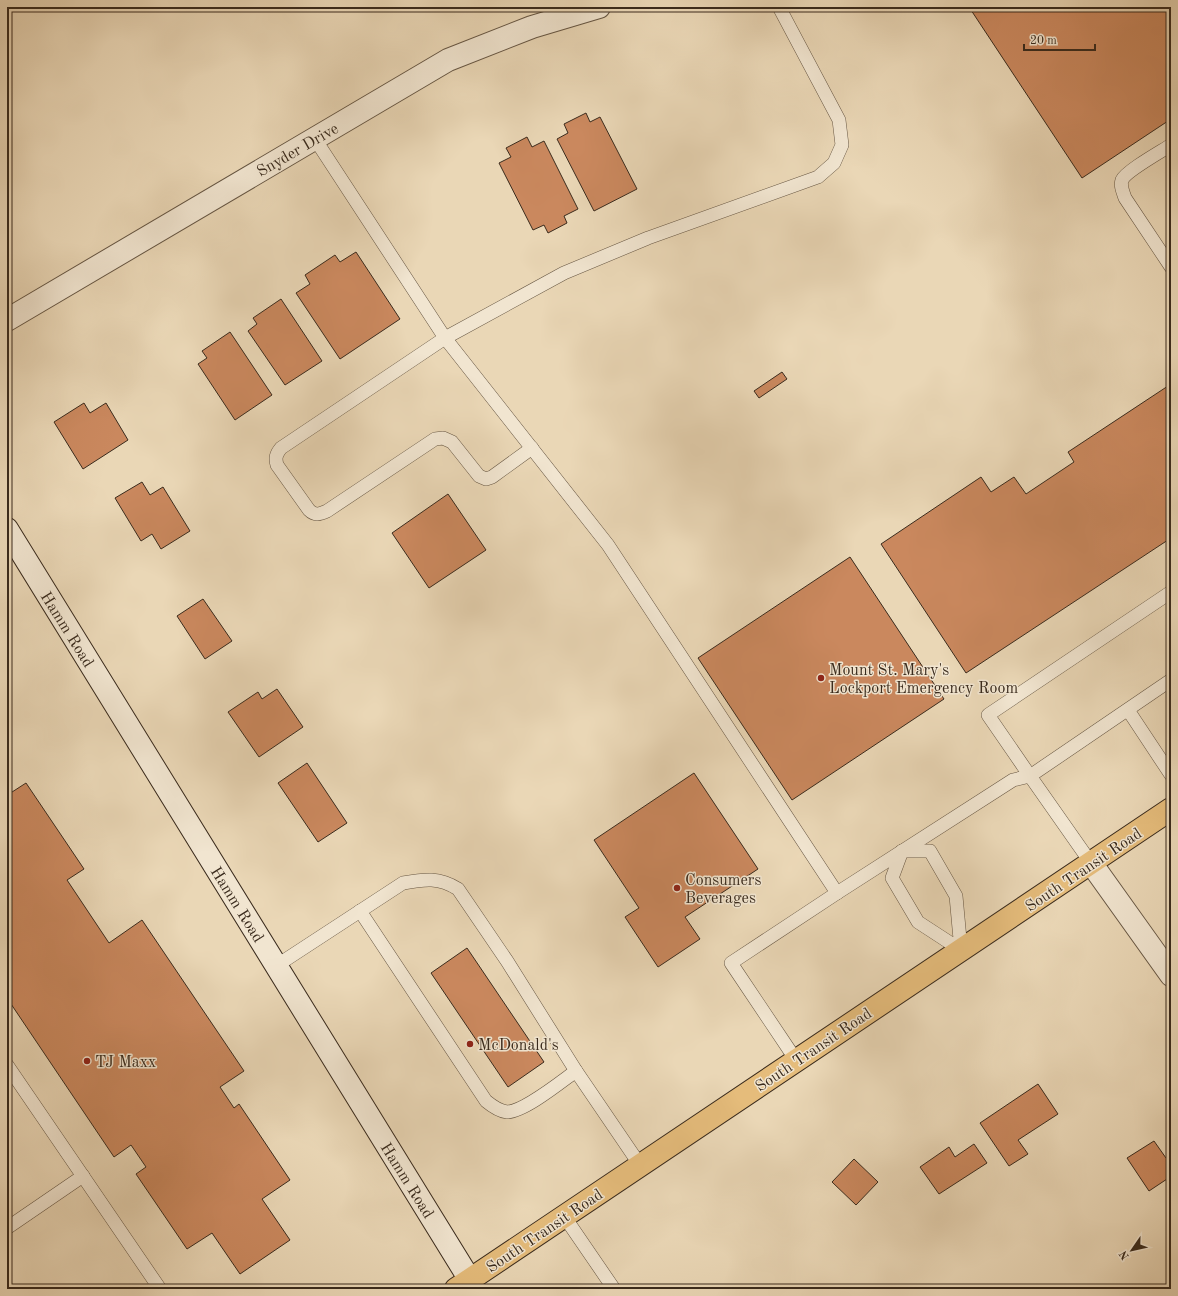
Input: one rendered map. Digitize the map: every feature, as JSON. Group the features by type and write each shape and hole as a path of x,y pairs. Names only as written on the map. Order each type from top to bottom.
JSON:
{"highway":[{"name":"South Transit Road","path":"463,1284 1171,809"}],"street":[{"name":"Snyder Drive","path":"7,320 448,60 532,27 599,7"},
{"name":"Hamm Road","path":"7,529 276,966 463,1284"},
{"path":"1091,863 1171,975"}],"lane":[{"path":"532,448 492,477 486,479 479,476 452,442 444,438 435,439 327,511 319,514 313,514 309,510 277,465 276,459 281,448 444,338 564,273 648,238 818,177 834,164 842,145 839,120 779,7"},
{"path":"315,139 444,338 608,545 837,893"},
{"path":"1171,145 1122,179 1121,189 1125,198 1171,268"},
{"path":"1091,863 988,715 1171,592"},
{"path":"796,1060 731,963 1013,780 1030,776 1171,680"},
{"path":"1128,710 1171,774"},
{"path":"902,851 930,851 956,896 961,950"},
{"path":"902,851 892,878 918,922 961,950"},
{"path":"276,966 403,883 439,880 458,888 507,961 576,1071 640,1165"},
{"path":"360,911 486,1101 491,1106 498,1110 508,1112 519,1109 576,1071"},
{"path":"7,1065 160,1289"},
{"path":"7,1228 83,1176"},
{"path":"564,1216 614,1289"}],"building":[{"path":"969,7 1171,7 1171,119 1082,178"},
{"path":"586,113 590,122 600,117 637,189 594,211 557,139 568,133 564,124"},
{"path":"527,137 532,147 544,141 578,209 564,216 567,223 548,233 544,225 533,230 499,163 511,157 506,148"},
{"path":"356,252 400,319 340,359 296,293 310,284 305,275 335,255 340,262"},
{"path":"281,299 322,361 285,385 248,331 257,324 253,318"},
{"path":"230,332 272,395 235,420 198,364 207,358 202,351"},
{"path":"782,372 787,379 759,398 754,391"},
{"path":"1171,384 1171,538 966,673 881,544 981,477 991,492 1014,477 1026,494 1074,462 1068,452"},
{"path":"84,403 90,413 106,403 128,440 83,469 54,422"},
{"path":"142,482 150,495 163,487 190,531 161,549 152,534 141,541 115,498"},
{"path":"448,494 486,550 429,588 392,533"},
{"name":"Mount St. Mary's Lockport Emergency Room","path":"850,557 944,699 792,800 698,658"},
{"path":"203,599 232,641 205,659 177,616"},
{"path":"277,689 303,727 259,757 228,712 258,692 262,699"},
{"path":"307,763 347,823 318,842 278,783"},
{"name":"Consumers Beverages","path":"694,773 758,869 685,917 700,939 658,967 625,917 639,908 594,840"},
{"path":"26,783 84,869 67,880 109,943 142,920 244,1071 220,1087 234,1108 239,1104 290,1180 262,1199 290,1240 240,1274 212,1233 187,1249 136,1174 146,1167 131,1145 114,1157 7,998 7,793 9,794"},
{"path":"467,948 544,1062 508,1087 431,973"},
{"path":"1038,1084 1058,1114 1018,1140 1028,1154 1009,1166 980,1123"},
{"path":"1154,1141 1166,1158 1171,1155 1171,1185 1167,1179 1149,1191 1127,1158"},
{"path":"974,1144 987,1163 939,1194 920,1167 949,1147 955,1157"},
{"path":"854,1159 878,1182 856,1205 832,1182"}],"place":[{"name":"Mount St. Mary's Lockport Emergency Room","path":"821,678"},
{"name":"Consumers Beverages","path":"677,888"},
{"name":"McDonald's","path":"470,1044"},
{"name":"TJ Maxx","path":"87,1061"}]}
